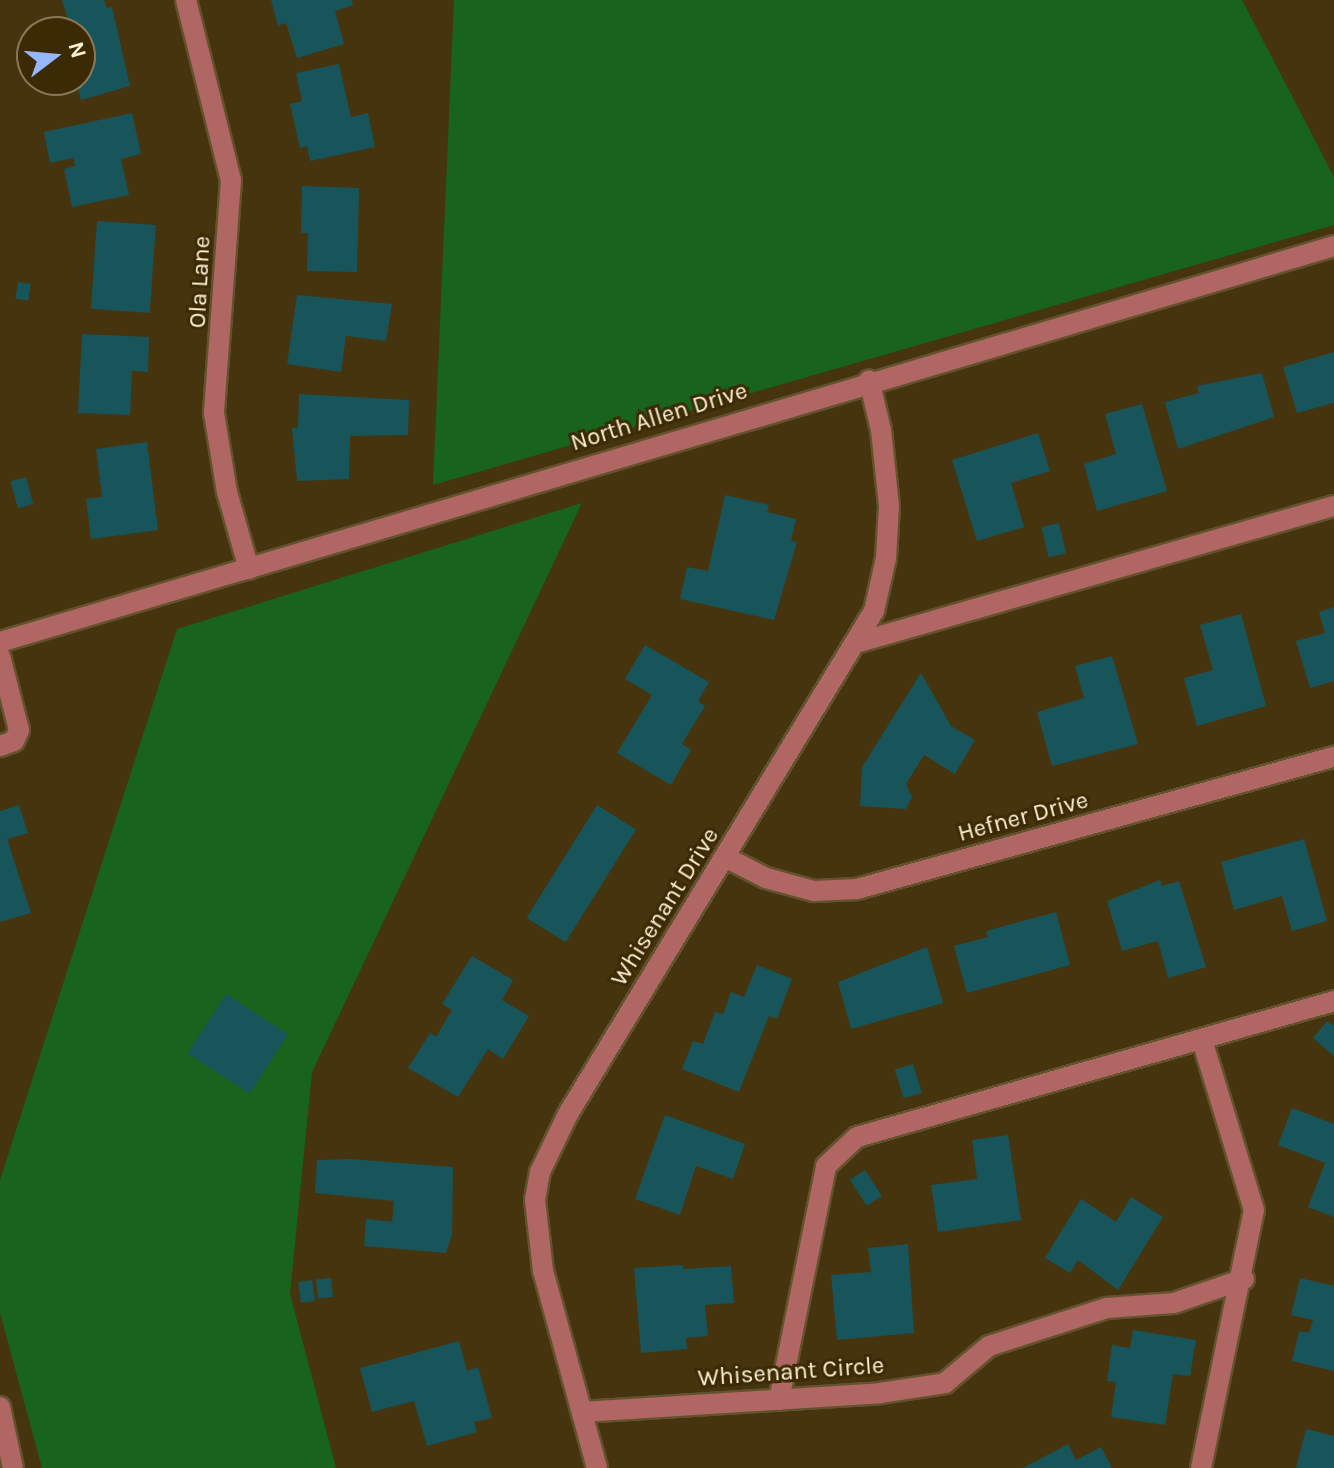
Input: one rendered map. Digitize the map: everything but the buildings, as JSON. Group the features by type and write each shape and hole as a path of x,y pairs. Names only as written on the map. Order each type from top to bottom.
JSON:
{"street":[{"name":"Ola Lane","path":"186,0 231,180 214,413 227,492 249,569"},
{"name":"North Allen Drive","path":"0,642 869,380 1334,246"},
{"name":"Whisenant Drive","path":"597,1468 543,1271 535,1200 540,1172 568,1114 727,858 874,611 888,519 881,430 869,380"},
{"path":"856,643 1334,506"},
{"path":"0,656 19,730 14,741 0,746"},
{"name":"Hefner Drive","path":"727,858 766,878 814,891 857,889 1334,757"},
{"path":"779,1400 826,1166 857,1137 1334,1001"},
{"path":"1201,1468 1244,1279 1254,1210 1202,1040"},
{"name":"Whisenant Circle","path":"582,1412 779,1400 945,1383 989,1346 1107,1308 1174,1303 1244,1279"},
{"path":"0,1407 13,1468"}],"green space":[{"path":"454,0 1242,0 1334,177 1334,225 433,485"},
{"path":"582,503 312,1072 290,1294 336,1468 42,1468 0,1313 0,1180 177,629"}]}
